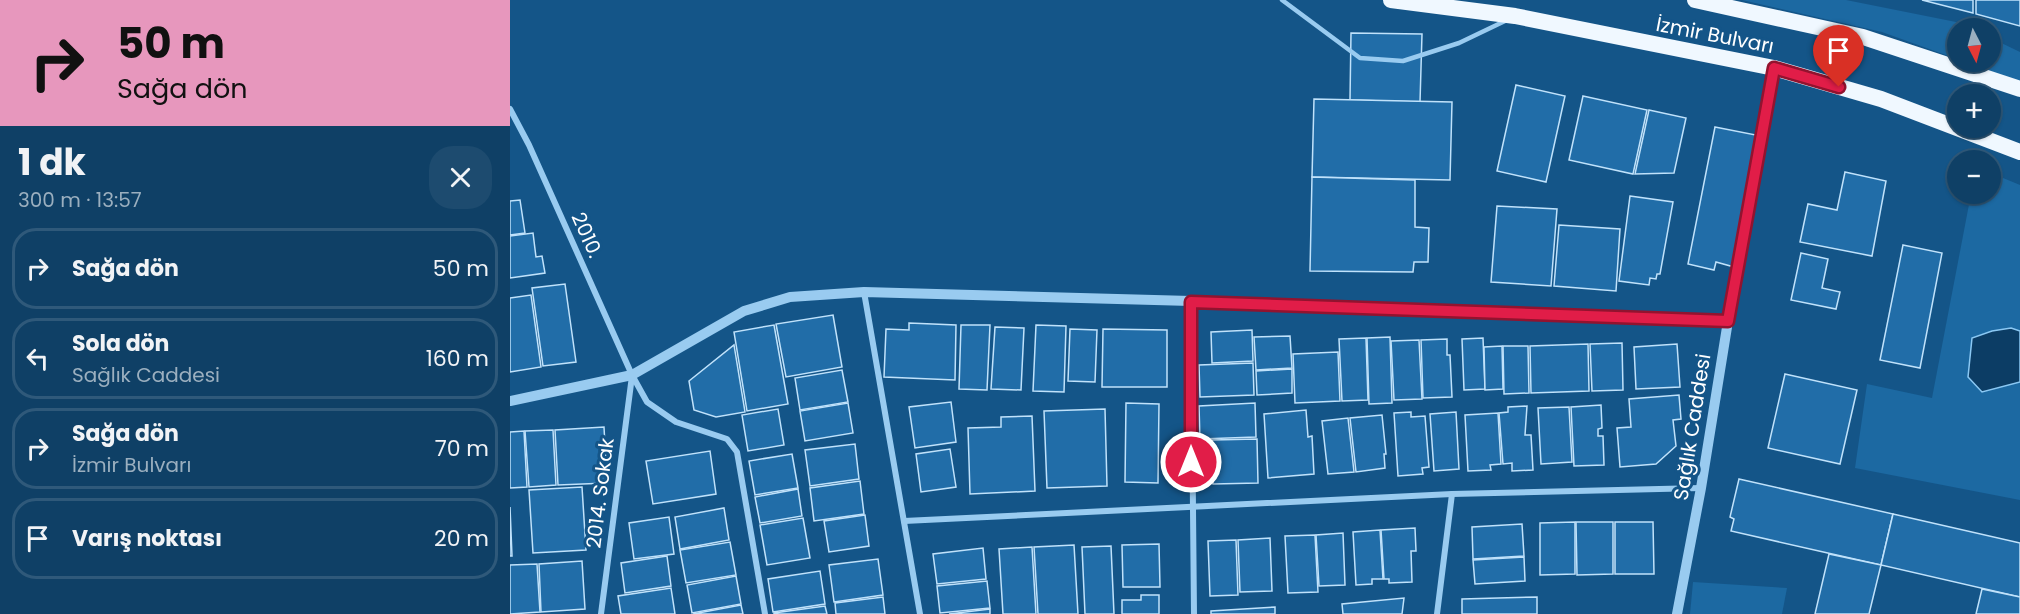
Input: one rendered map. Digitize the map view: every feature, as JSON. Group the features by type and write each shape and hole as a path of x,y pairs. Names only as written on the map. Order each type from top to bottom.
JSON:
{"highway":[{"name":"İzmir Bulvarı","path":"1391,0 1515,16 1774,68 1881,99 2020,152"},
{"name":"İzmir Bulvarı","path":"1695,0 1863,36 2020,89"}],"street":[{"name":"Sağlık Caddesi","path":"1677,614 1774,68"},
{"name":"2010.","path":"510,109 529,144 632,375 647,402 676,422 727,439 737,453 765,614"},
{"path":"510,401 632,375 744,311 790,297 864,292 1728,321"},
{"path":"864,292 920,614"},
{"path":"1191,302 1194,614"},
{"name":"2014. Sokak","path":"601,614 632,375"},
{"path":"904,520 1452,494 1701,488"},
{"path":"1437,614 1452,494"}],"lane":[{"path":"1282,0 1360,58 1403,61 1459,43 1515,16"}],"shaded area":[{"path":"1742,0 1846,0 1947,20 1947,55 1882,32"},
{"path":"2001,43 2020,52 2020,82 1992,72 2001,72"},
{"path":"2001,177 2020,185 2020,500 1855,468 1867,384 1932,398 1969,204 2001,204"},
{"path":"2011,328 2020,331 2020,382 1982,392 1968,377 1972,338 1992,331"},
{"path":"1693,582 1787,588 1782,614 1690,614"}],"building":[{"path":"1922,0 1973,0 1973,13"},
{"path":"1976,0 2020,0 2020,26 2001,21 2001,18 1976,14"},
{"path":"1351,33 1422,34 1420,102 1350,100"},
{"path":"1516,85 1565,96 1546,182 1497,171"},
{"path":"1583,96 1647,110 1633,174 1569,160"},
{"path":"1314,99 1452,102 1450,180 1312,177"},
{"path":"1649,110 1686,118 1674,173 1635,174"},
{"path":"1715,127 1761,136 1734,267 1716,262 1714,270 1688,264"},
{"path":"1845,172 1886,181 1872,256 1800,242 1808,204 1837,210"},
{"path":"1312,177 1415,180 1415,227 1429,228 1428,262 1414,262 1413,272 1310,271"},
{"path":"1630,196 1673,202 1660,274 1657,274 1656,279 1650,278 1649,285 1619,281"},
{"path":"520,200 525,233 510,235 510,201"},
{"path":"1497,206 1557,209 1551,286 1491,282"},
{"path":"1559,225 1620,229 1616,291 1554,286"},
{"path":"533,233 536,257 542,256 545,273 510,278 510,236"},
{"path":"1903,245 1942,253 1920,368 1880,360"},
{"path":"1801,253 1828,259 1822,288 1840,292 1836,309 1791,300"},
{"path":"565,284 576,362 543,366 532,288"},
{"path":"531,295 541,367 510,372 510,298"},
{"path":"833,315 842,367 786,377 776,324"},
{"path":"909,323 956,325 955,380 884,377 886,329 909,330"},
{"path":"774,325 788,404 747,411 734,332"},
{"path":"961,325 990,325 987,390 959,389"},
{"path":"1036,325 1066,326 1064,392 1033,391"},
{"path":"995,327 1024,328 1021,390 991,389"},
{"path":"1070,329 1097,330 1095,382 1068,381"},
{"path":"1103,329 1167,330 1167,387 1102,387"},
{"path":"1252,330 1253,361 1212,363 1211,332"},
{"path":"1290,336 1292,368 1256,370 1254,337"},
{"path":"1390,337 1392,403 1369,404 1367,338"},
{"path":"1366,338 1368,400 1342,401 1339,339"},
{"path":"1483,338 1485,389 1464,390 1462,339"},
{"path":"1447,339 1452,397 1423,398 1421,340"},
{"path":"1419,340 1422,399 1394,400 1391,341"},
{"path":"1622,343 1623,390 1592,391 1590,344"},
{"path":"1588,344 1589,391 1531,393 1530,346"},
{"path":"1677,344 1680,387 1636,389 1634,347"},
{"path":"734,345 745,412 716,417 694,410 689,381"},
{"path":"1502,346 1503,389 1485,390 1484,347"},
{"path":"1503,346 1528,346 1529,393 1504,394"},
{"path":"1338,352 1340,401 1295,403 1293,354"},
{"path":"1253,363 1254,395 1200,397 1199,365"},
{"path":"1292,369 1292,393 1257,395 1256,371"},
{"path":"842,370 848,402 800,410 795,378"},
{"path":"1785,374 1857,390 1840,464 1768,448"},
{"path":"1679,395 1681,419 1673,420 1676,446 1656,464 1620,467 1617,428 1631,427 1629,399"},
{"path":"951,402 956,442 915,448 909,407"},
{"path":"848,403 853,433 805,441 800,411"},
{"path":"1126,403 1159,404 1158,483 1125,482"},
{"path":"1255,403 1256,437 1200,439 1199,406"},
{"path":"1601,405 1602,428 1598,429 1598,436 1603,436 1604,465 1574,466 1571,407"},
{"path":"1527,406 1525,435 1531,435 1533,470 1512,471 1512,463 1503,464 1499,413 1508,412 1508,407"},
{"path":"1569,407 1572,462 1541,464 1538,408"},
{"path":"778,409 784,445 748,451 742,415"},
{"path":"1105,409 1107,486 1047,488 1044,411"},
{"path":"1306,410 1308,437 1312,436 1314,474 1268,478 1264,414"},
{"path":"1411,412 1411,417 1425,416 1429,467 1422,468 1423,474 1398,476 1394,413"},
{"path":"1456,412 1459,469 1434,471 1430,414"},
{"path":"1498,413 1501,464 1490,465 1491,470 1468,471 1465,415"},
{"path":"1382,415 1385,468 1356,472 1350,418"},
{"path":"1032,416 1035,491 970,494 968,428 1001,427 1001,417"},
{"path":"1348,418 1354,472 1328,474 1322,421"},
{"path":"604,427 607,483 558,485 555,430"},
{"path":"553,430 556,485 529,487 525,431"},
{"path":"524,431 527,487 510,488 510,432"},
{"path":"1257,439 1258,483 1213,484 1212,440"},
{"path":"855,444 859,479 810,486 805,450"},
{"path":"950,449 956,487 921,492 916,454"},
{"path":"710,451 716,494 653,504 646,461"},
{"path":"792,454 798,488 755,495 749,461"},
{"path":"1739,479 1893,514 1881,565 1731,531 1734,519 1730,517"},
{"path":"860,481 864,514 814,521 810,488"},
{"path":"582,487 586,550 533,553 529,490"},
{"path":"798,489 802,516 760,523 755,497"},
{"path":"510,507 512,556 510,556"},
{"path":"724,508 729,540 680,549 675,517"},
{"path":"1893,514 2020,543 2020,597 1881,565"},
{"path":"865,515 869,546 829,552 824,521"},
{"path":"669,517 674,554 634,559 629,523"},
{"path":"803,518 810,558 767,565 760,525"},
{"path":"1575,522 1575,574 1540,575 1540,523"},
{"path":"1576,522 1613,522 1613,574 1577,575"},
{"path":"1615,522 1653,522 1654,574 1615,574"},
{"path":"1522,524 1524,556 1473,559 1472,527"},
{"path":"1415,528 1416,551 1411,551 1412,582 1389,583 1389,579 1384,579 1381,530"},
{"path":"1380,530 1383,579 1372,579 1372,584 1356,585 1353,532"},
{"path":"1343,533 1345,585 1319,586 1316,535"},
{"path":"1315,535 1318,592 1288,593 1285,536"},
{"path":"1270,538 1272,591 1240,592 1238,540"},
{"path":"1236,540 1238,595 1210,596 1208,541"},
{"path":"730,542 736,575 686,583 680,550"},
{"path":"1159,544 1160,587 1123,587 1122,545"},
{"path":"1074,545 1078,614 1038,614 1034,547"},
{"path":"1111,546 1114,614 1085,614 1082,547"},
{"path":"1032,547 1036,614 1003,614 999,549"},
{"path":"983,548 986,579 937,584 933,554"},
{"path":"1829,554 1881,565 1869,614 1815,614"},
{"path":"667,556 671,586 625,593 621,563"},
{"path":"1524,557 1525,581 1475,584 1473,560"},
{"path":"878,559 883,595 834,602 829,565"},
{"path":"582,561 585,609 541,612 539,564"},
{"path":"537,564 540,612 510,614 510,565"},
{"path":"820,571 825,604 773,612 768,579"},
{"path":"736,576 741,604 692,613 687,585"},
{"path":"987,581 990,608 940,613 937,586"},
{"path":"671,588 675,614 621,614 618,596"},
{"path":"1982,589 2020,597 2020,614 1976,614"},
{"path":"1141,595 1159,595 1159,614 1122,614 1122,600 1141,600"},
{"path":"883,597 885,614 836,614 835,603"},
{"path":"1537,597 1537,614 1462,614 1462,599"},
{"path":"1404,598 1402,614 1343,614 1342,604"},
{"path":"741,605 743,614 693,614"},
{"path":"825,606 827,614 774,614 774,613"},
{"path":"1275,607 1275,614 1211,614 1211,611"},
{"path":"990,609 990,614 949,614"}],"route":[{"path":"1191,462 1191,302 1728,321 1774,68 1839,87"}]}
